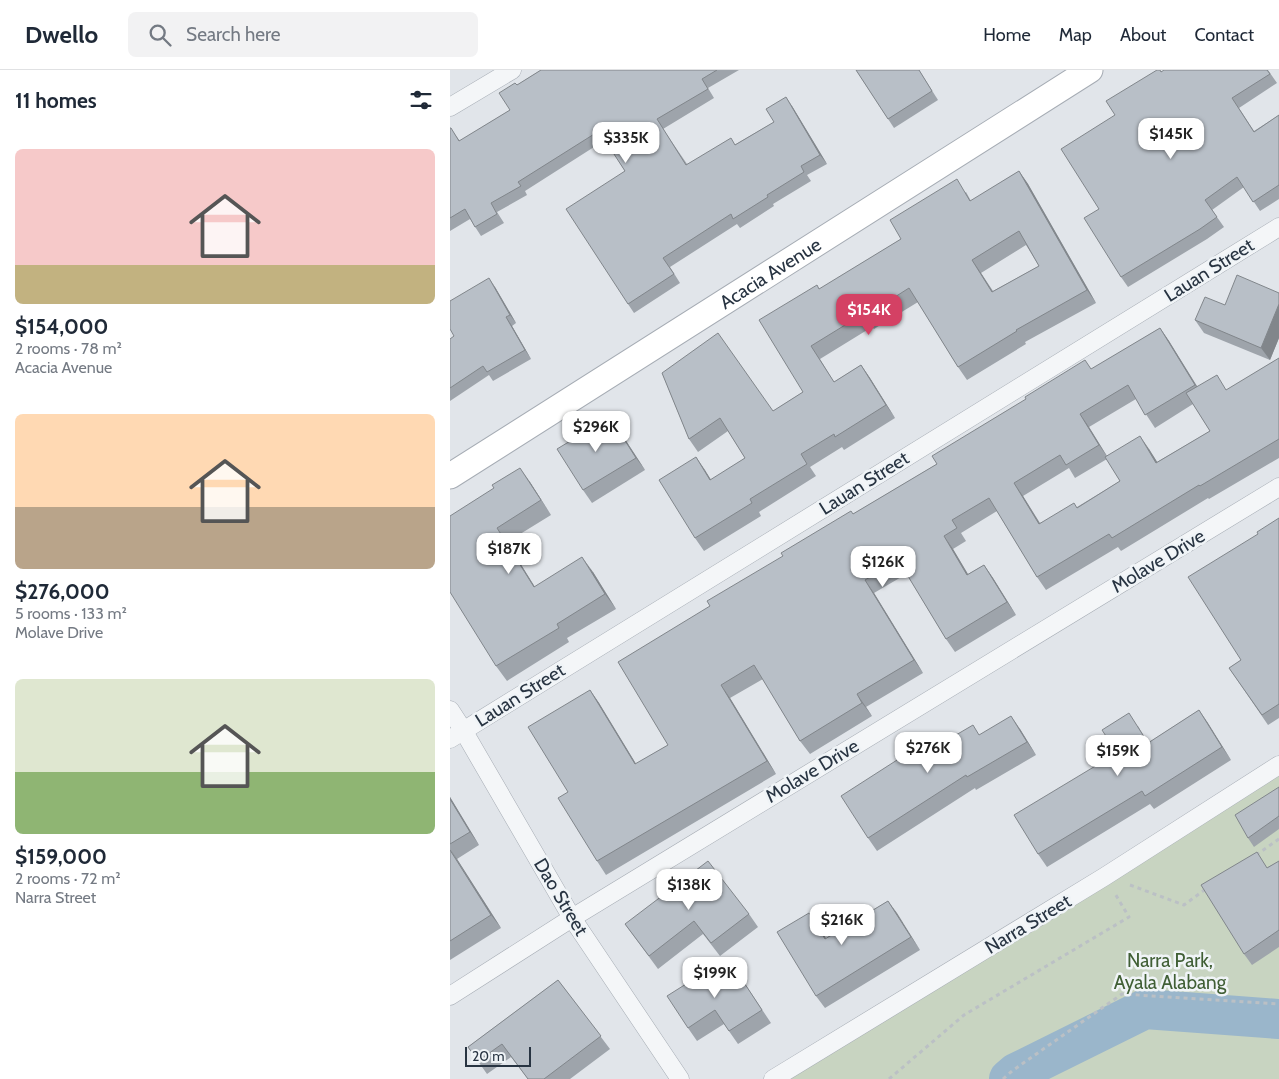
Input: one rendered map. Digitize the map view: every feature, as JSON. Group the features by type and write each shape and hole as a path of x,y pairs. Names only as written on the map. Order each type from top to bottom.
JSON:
{"street":[{"path":"450,107 512,70"},
{"name":"Acacia Avenue","path":"450,476 1090,70"},
{"name":"Lauan Street","path":"457,734 1279,227"},
{"name":"Molave Drive","path":"450,996 572,918 1279,487"},
{"name":"Dao Street","path":"450,710 457,734 572,918 680,1079"},
{"name":"Narra Street","path":"773,1079 1104,877 1279,765"}],"path":[{"path":"1255,856 1279,840"},
{"path":"889,1079 964,1015 1129,917 1104,877"},
{"path":"1115,894 1130,885 1184,904 1207,888"},
{"path":"1003,1079 1122,994 1279,1004"}],"green space":[{"name":"Narra Park, Ayala Alabang","path":"1279,775 1279,1079 787,1079"}],"building":[{"path":"541,70 717,70 702,79 708,89 657,119 686,165 731,138 735,145 774,122 766,109 786,97 820,155 801,166 804,172 767,195 768,197 733,219 731,214 663,258 674,274 628,304 566,209 625,171 599,131 518,182 521,186 491,203 497,214 475,227 465,209 450,218 450,128 459,141 510,110 499,93 515,83 517,85"},
{"path":"856,70 919,70 932,91 888,119"},
{"path":"1157,70 1161,72 1164,70 1267,70 1270,74 1232,98 1254,132 1279,115 1279,185 1253,202 1237,177 1205,200 1217,217 1121,277 1084,218 1099,209 1061,149 1115,115 1106,101"},
{"path":"1019,171 1087,290 1016,330 958,367 909,288 865,316 863,314 811,346 834,382 861,365 886,405 835,437 834,434 801,454 807,464 750,499 752,503 695,538 659,480 696,457 710,480 745,458 720,418 689,439 662,373 718,333 773,411 803,392 759,320 817,285 819,289 901,239 890,220 957,179 970,201","holes":["1019,231 1039,266 992,292 972,260"]},
{"path":"1237,275 1279,293 1279,304 1261,348 1195,320 1205,297 1225,305"},
{"path":"489,278 510,315 506,317 525,350 487,372 483,366 450,388 450,339 454,336 450,329 450,301"},
{"path":"1160,328 1195,385 1145,415 1128,385 1080,414 1099,445 1066,465 1060,455 1014,483 1039,524 1074,503 1077,508 1120,481 1105,457 1140,436 1156,463 1210,431 1186,393 1217,375 1226,390 1279,358 1279,439 1112,538 1109,534 1037,577 989,498 952,520 957,528 944,536 967,575 984,565 1007,602 946,639 900,563 895,565 894,563 865,580 914,660 857,694 862,703 800,741 754,665 721,685 767,761 597,861 558,798 568,792 528,727 590,690 635,764 668,745 618,662 710,606 707,601 783,556 781,553 851,511 853,514 937,464 932,456 1026,399 1025,397 1085,360 1091,369"},
{"path":"610,417 636,458 583,490 557,449"},
{"path":"520,468 541,500 497,528 534,587 582,557 605,594 557,624 559,628 496,666 450,592 450,516 494,488 492,485"},
{"path":"1279,518 1279,704 1262,715 1229,668 1241,660 1188,577 1258,534 1257,532"},
{"path":"1199,710 1222,747 1145,796 1142,791 1038,854 1014,815 1117,753 1102,730 1129,713 1148,743"},
{"path":"1011,716 1027,742 967,777 966,775 868,838 841,796 922,744 927,752 973,725 979,735"},
{"path":"1279,787 1279,816 1248,838 1235,815"},
{"path":"450,799 470,832 450,844"},
{"path":"450,850 491,915 450,941"},
{"path":"1257,852 1267,868 1279,861 1279,930 1244,954 1201,885"},
{"path":"708,861 749,914 711,943 694,921 649,956 625,924"},
{"path":"888,901 911,937 816,996 777,932 809,913 825,939"},
{"path":"721,962 734,982 741,978 762,1010 729,1031 715,1010 688,1028 667,996"},
{"path":"558,980 601,1036 544,1079 528,1079 502,1044 478,1061 468,1047"}],"waterway":[{"path":"1009,1079 1016,1073 1145,1009 1279,1019"}]}
